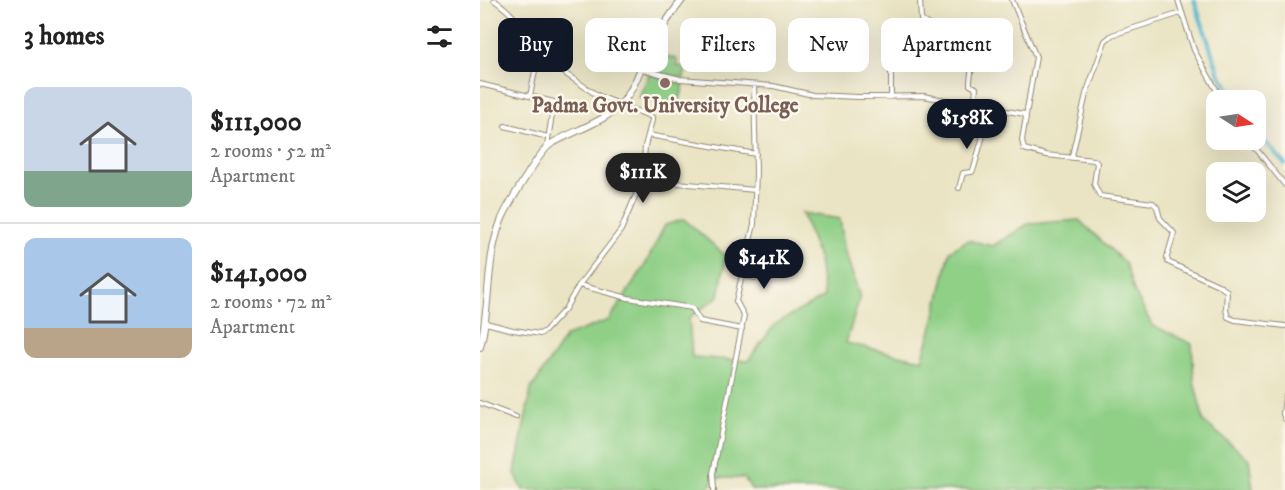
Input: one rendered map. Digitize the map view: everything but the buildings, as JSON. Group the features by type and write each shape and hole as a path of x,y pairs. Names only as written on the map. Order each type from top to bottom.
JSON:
{"main road":[{"path":"668,19 682,0"},
{"path":"480,347 486,323 492,254 501,219 547,146 582,130 620,105 639,72"}],"street":[{"path":"494,0 515,18"},
{"path":"920,0 921,20 934,28 932,42 974,50 969,81 970,85 976,87 977,90 974,105"},
{"path":"1012,0 1036,57 1022,140 1024,149 1046,155 1094,160 1097,163 1094,184 1100,196 1153,204 1157,207 1160,218 1174,233 1167,257 1168,262 1227,291 1228,317 1235,320 1285,326"},
{"path":"1178,0 1194,50 1216,90"},
{"path":"1071,156 1086,94 1107,38 1181,13"},
{"path":"531,96 534,72"},
{"path":"486,323 513,330 543,333 565,309 579,285 621,230 643,178 645,146 651,117 597,95 564,72"},
{"path":"653,72 680,79 754,85 813,95 858,98 923,96 1026,115"},
{"path":"891,72 891,97"},
{"path":"480,84 554,102 547,146"},
{"path":"714,490 713,473 744,316 736,301 743,276 747,246 753,231 756,154 754,85"},
{"path":"959,188 963,173 972,172 974,168 985,128 987,108"},
{"path":"505,126 548,137"},
{"path":"648,135 756,154"},
{"path":"1257,150 1285,185"},
{"path":"643,178 755,190"},
{"path":"743,276 764,279 787,276"},
{"path":"579,285 628,298 692,308 700,321 742,329"},
{"path":"1285,397 1283,414 1285,419"},
{"path":"480,403 516,417"}],"green space":[{"path":"668,57 677,59 680,72 685,72 684,78 651,72 668,72"},
{"path":"649,74 684,84 678,107 639,97"},
{"path":"802,213 840,219 844,248 860,297 846,343 922,360 950,251 968,240 993,246 1028,224 1079,220 1125,263 1134,291 1152,325 1192,344 1194,381 1204,422 1249,459 1253,490 752,490 744,478 716,478 706,490 523,490 515,473 531,389 566,336 609,320 644,267 665,225 684,219 726,256 719,296 689,318 692,357 748,361 775,324 824,297 819,260"}],"waterway":[{"path":"1194,0 1219,73 1230,90"},
{"path":"1266,142 1285,164"}],"place":[{"name":"Padma Govt. University College","path":"665,83"}]}
